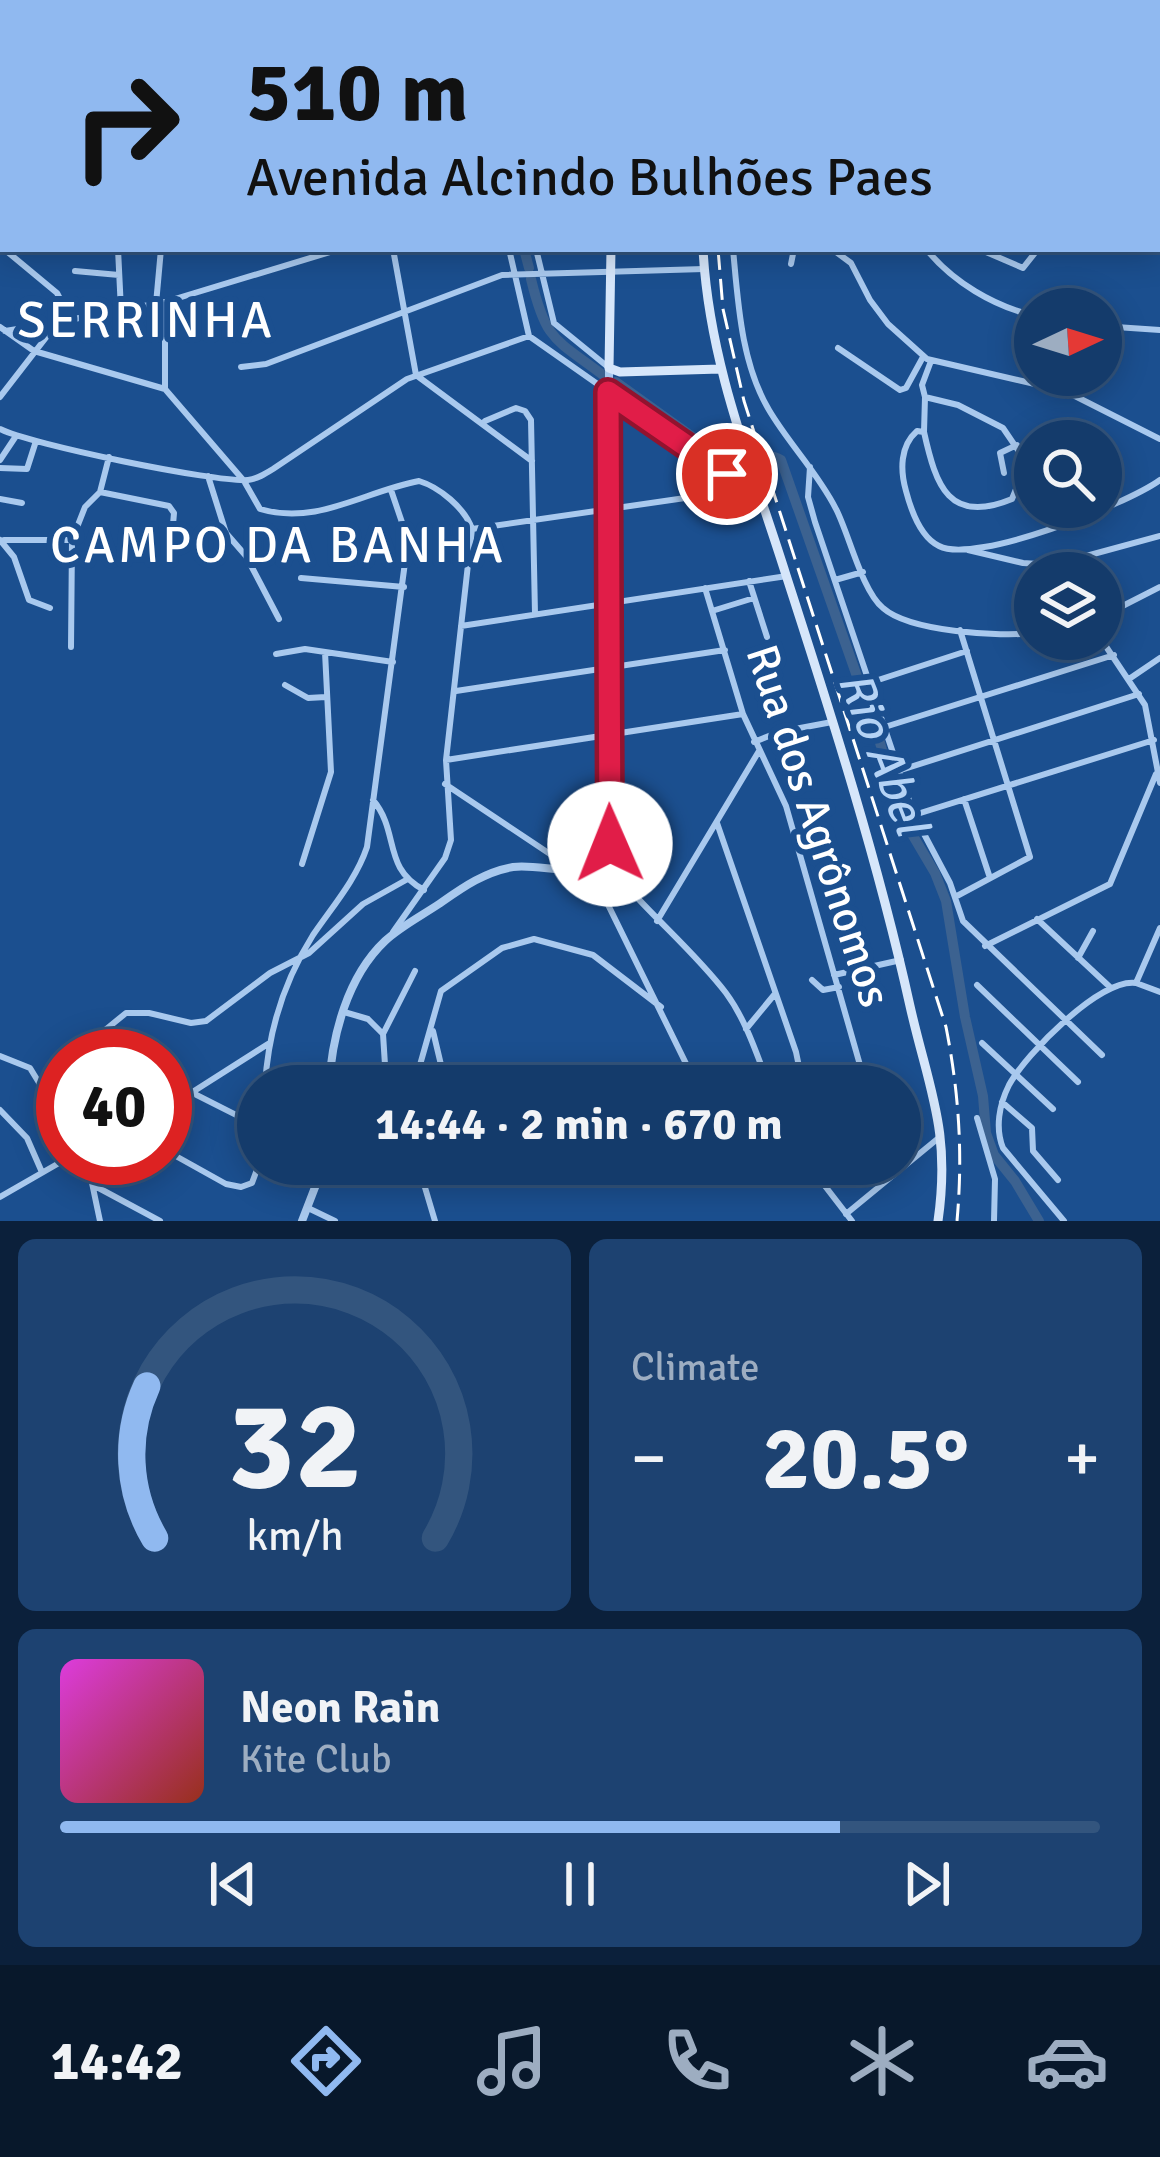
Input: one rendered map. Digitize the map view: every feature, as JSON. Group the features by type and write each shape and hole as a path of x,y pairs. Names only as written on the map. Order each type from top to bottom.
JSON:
{"main road":[{"path":"611,252 609,370 720,369"},
{"path":"703,252 720,369 753,489 787,575 832,722 935,1090 942,1135 943,1191 938,1221"}],"street":[{"path":"7,252 58,292 71,320"},
{"path":"118,252 122,310"},
{"path":"161,252 165,389"},
{"path":"3,329 160,303 330,252"},
{"path":"393,252 416,375 532,461"},
{"path":"510,252 530,336 753,489"},
{"path":"387,940 474,880 495,871 523,866 591,870 607,862 610,851 609,370 554,323 536,252"},
{"path":"733,252 741,324 765,405 834,505 879,605 895,616 960,630 1014,634"},
{"path":"791,264 793,252"},
{"path":"837,252 848,258 878,312 927,359 1065,391 1160,440"},
{"path":"929,252 970,288 1014,309"},
{"path":"987,252 1023,268 1036,252"},
{"path":"241,367 266,364 403,310 519,274 704,269"},
{"path":"75,271 119,275"},
{"path":"0,397 58,322"},
{"path":"1122,327 1160,330"},
{"path":"3,329 34,351 165,389 244,481 254,502 270,512 335,509 424,482 465,514 472,529 446,760 451,840 424,890 358,976 332,1065"},
{"path":"0,429 35,441 244,481 263,476 416,375 530,336"},
{"path":"838,348 900,390 927,359"},
{"path":"927,359 922,385 924,432 937,478 965,507 982,509 1012,499 1014,494"},
{"path":"925,397 958,405 1003,428 1014,441"},
{"path":"483,422 516,408 531,420 535,614"},
{"path":"924,432 912,434 902,460 913,514 933,543 945,549 1053,566 1160,536"},
{"path":"16,436 0,464 26,470 35,441"},
{"path":"1004,473 1000,452 1014,446"},
{"path":"71,647 72,540 85,507 100,492 109,456"},
{"path":"810,467 810,507 914,815 963,921 1102,1055"},
{"path":"208,476 226,533 247,556 278,619"},
{"path":"965,549 1087,517 1129,500 1160,480"},
{"path":"472,529 753,489"},
{"path":"266,1065 268,1044 301,958 365,852 408,536 391,490"},
{"path":"100,492 169,506 174,513 172,536"},
{"path":"0,500 22,503"},
{"path":"50,608 26,596 14,557 0,540 72,540"},
{"path":"836,580 863,572"},
{"path":"461,626 787,575"},
{"path":"301,578 404,587"},
{"path":"748,581 767,638"},
{"path":"1122,606 1160,586"},
{"name":"Rua dos Agrônomos","path":"704,588 743,714 786,806 860,1065"},
{"path":"712,611 754,598"},
{"path":"955,897 1030,857 960,630"},
{"path":"276,654 297,649 393,662"},
{"path":"454,691 725,650"},
{"path":"872,682 967,651"},
{"path":"302,864 331,772 325,652"},
{"path":"1130,679 1160,658"},
{"path":"887,726 1098,660"},
{"path":"986,946 1113,880 1158,778 1154,740 1139,694 1117,660"},
{"path":"285,685 308,698 326,697"},
{"path":"901,770 1139,694"},
{"path":"446,760 743,714"},
{"path":"657,921 717,823 756,747 779,732 832,722"},
{"path":"914,815 1154,740"},
{"path":"446,784 571,868"},
{"path":"964,799 990,878"},
{"path":"373,800 383,812 395,861 406,880 424,890"},
{"path":"717,823 799,1065"},
{"path":"607,862 718,983 746,1029 761,1065"},
{"path":"591,870 688,1065"},
{"path":"106,1029 126,1013 204,1022 270,973 301,958 363,904 406,880"},
{"path":"1037,919 1111,988"},
{"path":"1136,983 1160,928"},
{"path":"1078,958 1093,931"},
{"path":"421,1065 440,994 447,985 502,948 526,939 593,955 661,1007"},
{"path":"834,975 901,960"},
{"path":"385,1065 383,1034 415,970"},
{"path":"812,980 823,990 838,987"},
{"path":"1064,1221 1003,1148 998,1134 1002,1102 1040,1046 1066,1020 1111,988 1129,981 1160,992"},
{"path":"976,985 1078,1082"},
{"path":"746,1029 774,995"},
{"path":"344,1012 375,1023 383,1034"},
{"path":"432,1029 441,1065"},
{"path":"982,1043 1053,1109"},
{"path":"192,1092 268,1044"},
{"path":"0,1056 23,1062 36,1078"},
{"path":"192,1093 237,1116"},
{"path":"1002,1102 1032,1128 1033,1151 1058,1180"},
{"path":"0,1110 27,1138 36,1160"},
{"path":"977,1118 995,1179 994,1221"},
{"path":"826,1185 849,1217 942,1135"},
{"path":"192,1164 234,1187 246,1185"},
{"path":"0,1197 36,1175"},
{"path":"92,1185 100,1221"},
{"path":"96,1185 160,1221"},
{"path":"302,1221 316,1185"},
{"path":"424,1185 435,1221"},
{"path":"308,1208 335,1221"}],"waterway":[{"name":"Rio Abel","path":"525,252 529,268"},
{"name":"Rio Abel","path":"531,279 547,327 603,375"},
{"name":"Rio Abel","path":"616,382 722,458 781,460 879,739 899,812 946,901 986,1133 994,1155 1039,1221"}],"railway":[{"path":"718,252 723,309 744,401 946,1027 959,1124 957,1221"}],"district":[{"name":"SERRINHA","path":"146,320"},
{"name":"CAMPO DA BANHA","path":"278,545"}],"route":[{"path":"610,844 608,392 727,474"}]}
